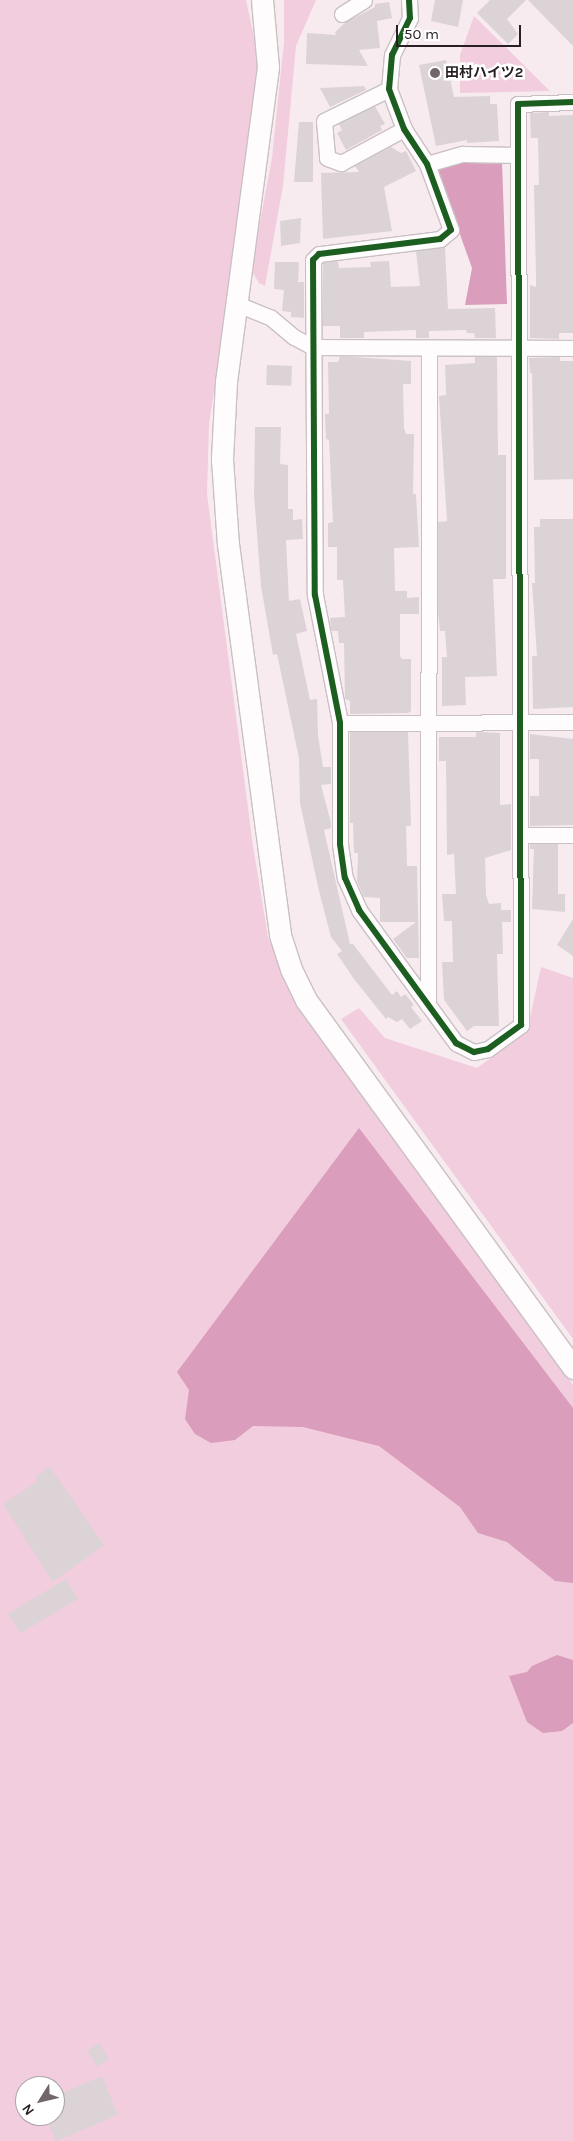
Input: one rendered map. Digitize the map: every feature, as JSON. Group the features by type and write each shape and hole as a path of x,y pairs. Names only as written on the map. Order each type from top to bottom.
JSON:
{"street":[{"path":"262,0 268,67 223,422 224,502 279,925 287,958 306,1000 573,1368"},
{"path":"342,14 364,0"},
{"path":"409,0 410,18 392,55 389,89 404,129 426,164 451,230 440,239 319,254 313,260 315,595 340,723 340,844 345,878 359,910 456,1043 474,1052 488,1049 521,1026 518,104 573,102"},
{"path":"389,89 324,121 327,158 341,163 404,129"},
{"path":"426,164 464,154 518,155"},
{"path":"237,304 270,317 294,337 313,348 573,348"},
{"path":"428,1005 430,724 429,349"},
{"path":"340,723 573,722"},
{"path":"521,835 573,835"}],"shaded area":[{"path":"0,0 246,0 259,60 241,216 209,424 207,494 253,846 268,937 290,990 573,1385 573,2141 0,2141"},
{"path":"284,0 316,0 296,46 283,186 265,286 259,283 253,273 254,254 272,158 284,42"},
{"path":"474,16 550,91 460,93 460,55"},
{"path":"464,162 502,162 507,304 465,305 472,268 438,173 440,169"},
{"path":"541,967 573,978 573,1339 341,1019 359,1008 385,1038 477,1068 527,1032"},
{"path":"359,1128 573,1408 573,1583 555,1581 507,1542 478,1533 460,1507 379,1446 303,1427 253,1426 235,1440 211,1443 195,1434 185,1419 189,1390 177,1372"},
{"path":"557,1655 573,1660 573,1723 562,1731 543,1733 527,1722 509,1676 527,1672 532,1666"}],"building":[{"path":"435,0 463,0 458,27 431,21"},
{"path":"490,0 526,0 507,19 518,34 508,44 477,13"},
{"path":"528,0 573,0 573,46"},
{"path":"389,2 392,18 377,21 380,48 359,50 368,66 306,64 307,33 336,35 335,32 346,22 375,7 375,4"},
{"path":"446,60 454,97 490,96 490,104 497,104 499,141 467,143 467,140 436,146 419,65"},
{"path":"364,86 366,90 330,107 320,88"},
{"path":"375,106 385,124 380,126 382,130 346,150 337,133 342,130 339,124"},
{"path":"549,112 549,116 573,115 573,333 559,333 559,339 530,338 530,285 536,287 534,185 539,185 538,138 531,138 530,113"},
{"path":"299,122 313,122 313,182 294,182"},
{"path":"391,147 401,153 406,151 416,171 384,187 392,231 323,239 321,173 359,172 355,166"},
{"path":"301,218 300,243 281,246 280,221"},
{"path":"445,247 448,309 495,308 496,338 475,338 474,333 467,333 466,330 429,331 429,338 416,338 416,330 364,332 364,338 340,338 340,326 323,326 323,263 338,261 339,268 371,267 370,262 389,261 391,287 420,286 416,251"},
{"path":"275,262 299,262 298,282 304,282 304,318 291,317 291,312 282,311 284,290 274,289"},
{"path":"340,356 411,361 411,384 403,384 404,428 406,434 414,434 413,494 416,494 419,547 394,548 395,591 407,591 407,598 419,597 419,614 400,614 400,656 402,659 411,659 411,711 408,713 350,714 350,701 345,699 344,643 339,643 338,631 332,631 331,628 330,618 345,617 343,580 337,580 337,547 328,547 328,523 333,522 329,440 326,439 325,414 329,414 328,362 338,362"},
{"path":"475,357 497,357 498,455 506,455 506,579 493,579 497,676 465,677 466,705 442,706 442,657 447,657 445,631 440,631 438,613 438,522 447,521 439,396 446,395 445,365 475,363"},
{"path":"560,357 560,361 573,361 573,479 534,480 532,373 530,373 529,358"},
{"path":"267,365 292,366 291,386 266,385"},
{"path":"255,427 281,427 280,464 288,465 288,509 293,509 293,520 302,519 303,539 286,540 289,601 300,599 307,631 296,634 310,700 317,699 318,736 323,767 331,767 331,784 321,785 331,823 331,828 324,830 350,944 353,944 392,995 397,991 401,997 405,994 414,1005 411,1007 422,1021 410,1029 402,1019 397,1022 388,1017 386,1019 337,954 342,951 331,937 319,891 300,803 299,758 277,654 273,655 261,586 254,495"},
{"path":"540,519 573,519 573,707 533,709 532,656 537,656 532,583 535,583 534,527 540,527"},
{"path":"350,732 408,732 411,826 406,826 407,866 417,866 419,958 407,958 393,939 416,922 380,922 380,898 364,897 357,881 358,853 354,853 353,823 350,823"},
{"path":"476,732 500,733 500,805 511,804 511,850 485,858 486,895 489,904 501,903 501,910 511,910 511,922 502,922 503,954 497,954 499,1026 474,1026 467,1031 444,1000 442,962 453,962 452,921 444,921 442,894 456,894 454,854 447,855 446,761 439,761 439,737 476,737"},
{"path":"530,734 573,739 573,825 530,826 530,796 539,796 539,759 530,759"},
{"path":"530,844 558,844 558,894 565,894 565,912 532,909 534,849 530,849"},
{"path":"573,919 573,956 557,945"},
{"path":"50,1467 104,1545 53,1582 3,1504 38,1481 35,1477"},
{"path":"66,1579 78,1599 20,1633 9,1614"},
{"path":"99,2043 109,2059 97,2067 87,2050"},
{"path":"102,2076 118,2115 56,2141 49,2126 65,2126 65,2092"}],"cycle path":[{"path":"409,0 410,18 392,55 389,89 404,129 427,164 451,230 440,239 319,254 313,260 315,595 340,723 340,844 345,878 359,910 456,1043 474,1052 488,1049 521,1025 518,104 573,102"}],"place":[{"name":"田村ハイツ2","path":"435,73"}]}
